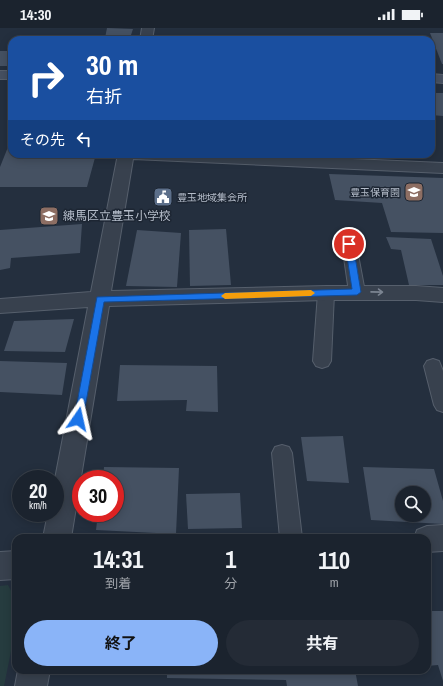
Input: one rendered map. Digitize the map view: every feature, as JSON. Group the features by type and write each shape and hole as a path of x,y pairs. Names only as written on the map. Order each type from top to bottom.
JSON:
{"street":[{"path":"58,534 125,158"},
{"path":"217,158 443,168"},
{"path":"0,306 100,299 357,292 416,293 443,296"},
{"path":"431,539 443,538"},
{"path":"0,566 12,565"},
{"path":"31,686 33,674"}],"lane":[{"path":"349,244 357,292"},
{"path":"322,360 326,293"},
{"path":"433,366 443,405"},
{"path":"282,452 291,534"}],"green space":[{"path":"8,585 12,592 12,647 4,686 0,686 0,586"}],"building":[{"path":"107,28 133,29 131,36 105,36"},
{"path":"430,33 443,33 443,64 435,46 435,36 431,36"},
{"path":"0,51 8,51 8,66 0,66"},
{"path":"435,93 443,93 443,116 435,115"},
{"path":"8,147 8,158 95,158 87,187 0,187 0,167"},
{"path":"329,174 443,178 443,233 391,232 382,203 335,200"},
{"path":"82,224 80,253 11,258 10,268 0,270 0,230"},
{"path":"226,229 231,285 190,286 189,230"},
{"path":"137,230 181,233 177,287 126,286"},
{"path":"386,237 431,239 443,276 443,285 409,285 401,250 391,249"},
{"path":"74,319 65,352 4,351 14,321"},
{"path":"0,361 67,363 62,395 0,392"},
{"path":"120,365 217,366 218,412 186,411 187,400 117,401"},
{"path":"343,436 349,483 307,481 301,437"},
{"path":"104,467 179,468 176,534 96,530 97,522 124,522 124,470 104,470"},
{"path":"363,467 434,469 443,501 443,524 407,522 431,522 431,486 395,486 395,521 371,520"},
{"path":"240,493 242,528 188,529 186,494"},
{"path":"431,611 443,611 443,681 438,665 431,666"},
{"path":"167,674 356,674 358,686 287,686 286,680 167,678"}],"slow traffic":[{"path":"225,296 311,293"}],"place":[{"name":"豊玉保育園","path":"414,192"},
{"name":"豊玉地域集会所","path":"163,197"},
{"name":"練馬区立豊玉小学校","path":"49,216"}],"route":[{"path":"78,419 100,299 357,292 349,244"}]}
